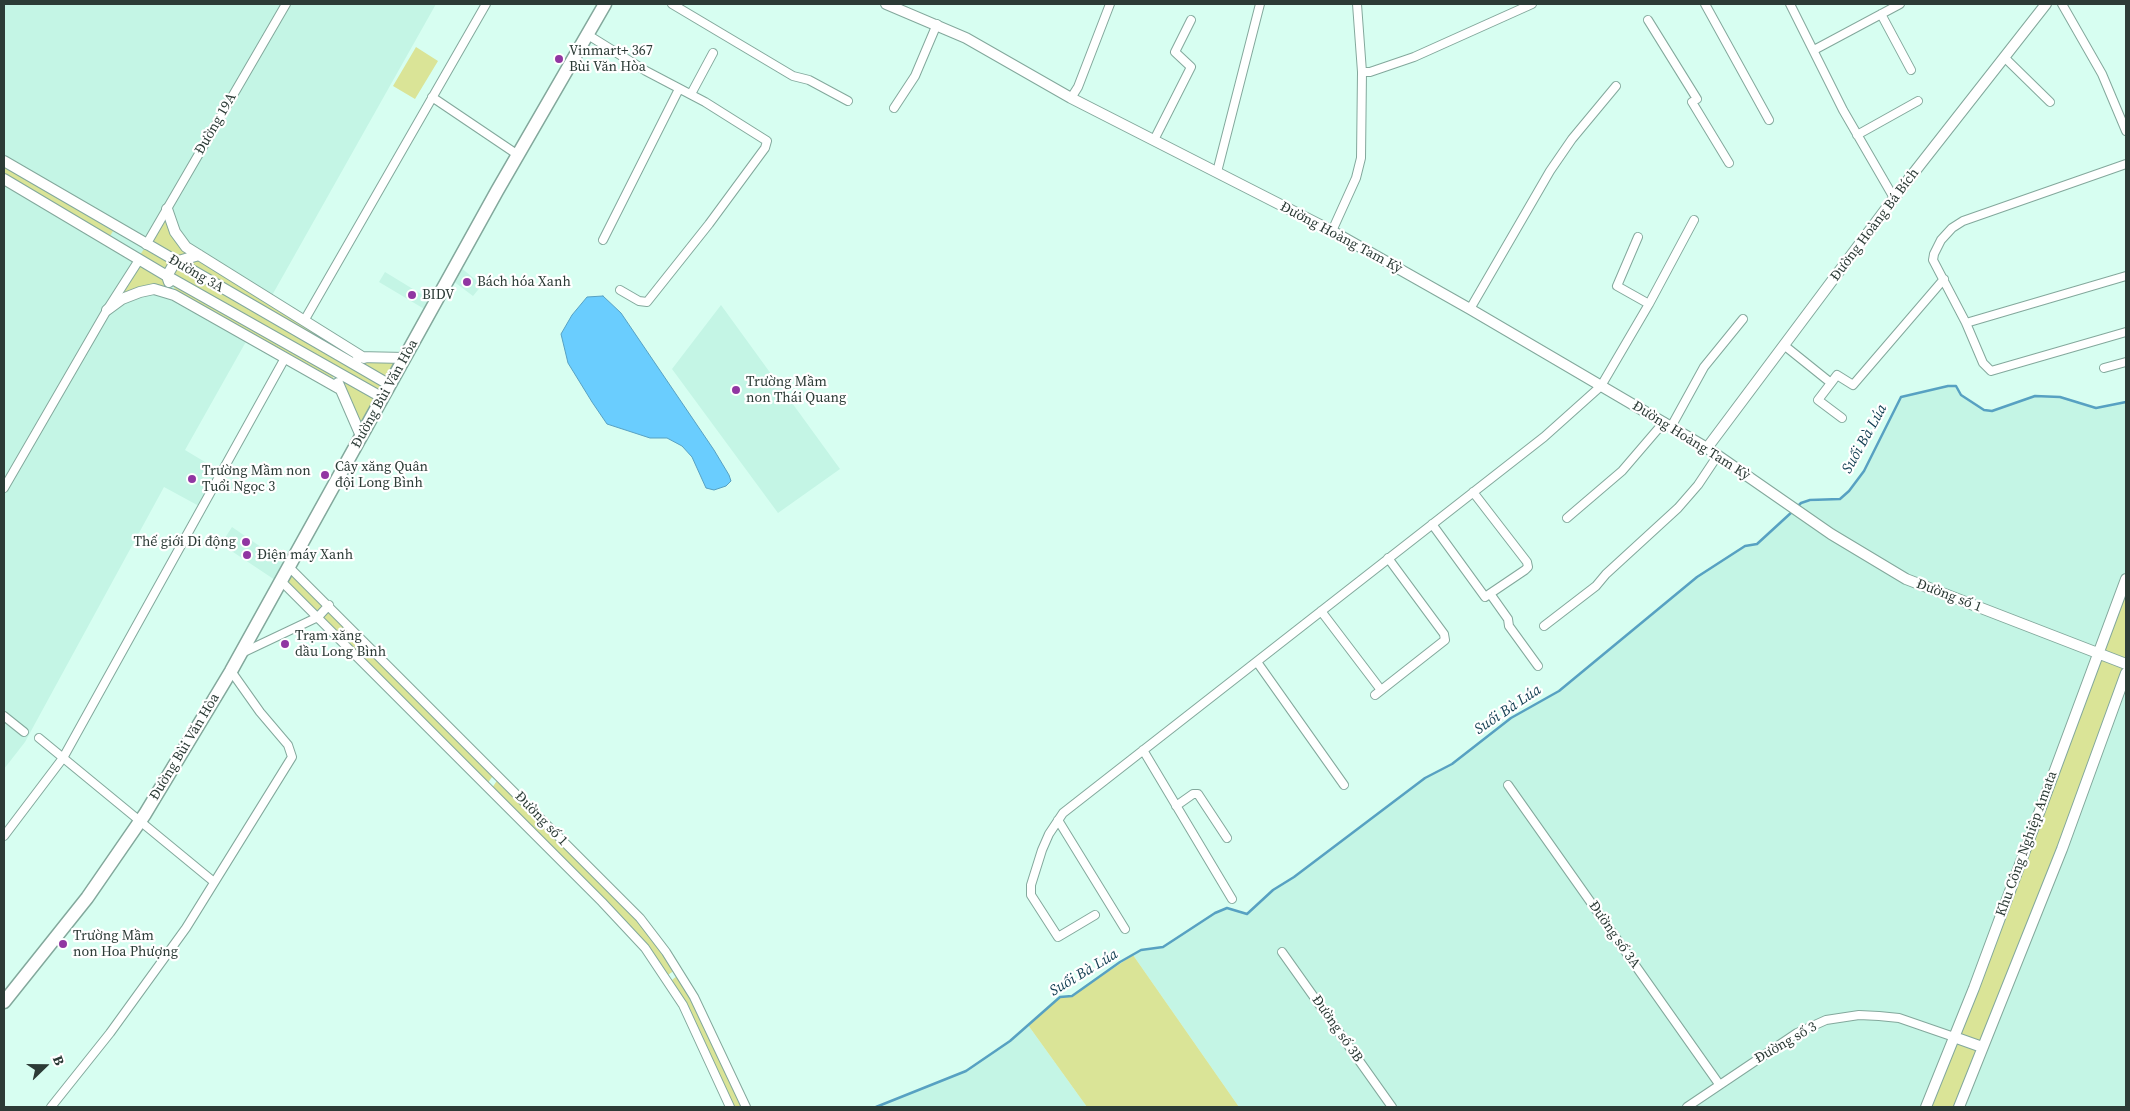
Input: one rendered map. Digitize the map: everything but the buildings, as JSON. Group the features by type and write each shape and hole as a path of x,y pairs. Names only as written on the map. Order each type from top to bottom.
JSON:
{"main road":[{"name":"Đường Bùi Văn Hòa","path":"5,999 87,898 140,823 231,671 518,155 605,4"}],"street":[{"name":"Đường 19A","path":"146,244 286,4"},
{"path":"304,321 486,4"},
{"path":"672,4 793,76 809,80 848,102"},
{"name":"Đường Hoàng Tam Kỳ","path":"886,4 937,24 1071,98 1332,231 1470,309 1707,448 1811,519"},
{"path":"1071,98 1078,87 1110,4"},
{"path":"1216,172 1260,4"},
{"path":"1332,231 1356,178 1361,158 1362,72 1357,4"},
{"path":"1362,72 1370,72 1414,57 1532,4"},
{"path":"1705,4 1769,120"},
{"path":"1790,4 1857,135 1894,198"},
{"path":"1814,50 1900,4"},
{"name":"Đường Hoàng Bá Bích","path":"1707,448 1894,198 2046,4"},
{"path":"2062,4 2102,74 2126,131"},
{"path":"1881,14 1911,70"},
{"path":"1154,140 1191,66 1175,52 1191,20"},
{"path":"1648,20 1729,163"},
{"path":"894,108 915,76 937,24"},
{"path":"588,35 765,138 767,144 709,224 647,302 639,301 620,290"},
{"path":"691,94 713,53"},
{"path":"2004,57 2050,102"},
{"path":"1470,309 1550,171 1581,127 1616,86"},
{"path":"603,240 680,89"},
{"path":"432,97 518,155"},
{"path":"1857,135 1918,101"},
{"name":"Đường 3A","path":"4,161 175,262 390,385"},
{"path":"2126,164 1963,221 1947,234 1934,254 1933,260 1966,323 1983,363 1991,372 2126,332"},
{"name":"Đường 3A","path":"4,179 139,260 383,398"},
{"name":"Đường 3A","path":"167,209 175,232 186,247 364,358"},
{"path":"1095,915 1058,937 1031,894 1031,885 1042,850 1058,820 1074,804 1142,750 1544,437 1601,386 1649,304 1694,220"},
{"path":"1638,237 1617,286 1649,304"},
{"path":"4,488 107,310 139,260 146,244"},
{"path":"174,295 167,276 175,262 199,255"},
{"path":"1966,323 2126,276"},
{"path":"1842,418 1818,400 1836,375 1853,385 1858,382 1944,279"},
{"name":"Đường 3A","path":"107,310 122,299 140,292 154,289 174,295 340,389"},
{"path":"1567,518 1622,471 1667,425 1704,367 1743,319"},
{"path":"1785,346 1831,383"},
{"path":"340,357 405,358"},
{"path":"4,836 63,758 285,358"},
{"path":"2104,368 2126,362"},
{"path":"333,370 362,436"},
{"path":"1544,626 1596,586 1606,574 1678,508 1698,485 1718,455"},
{"path":"1432,524 1484,597 1491,595 1528,566 1473,492"},
{"name":"Đường số 1","path":"1811,519 1906,579 2097,655 2126,664"},
{"path":"1321,611 1378,693 1446,640 1444,634 1388,558"},
{"name":"Đường số 1","path":"288,566 640,918 679,971 704,1015 746,1107"},
{"name":"Khu Công Nghiệp Amata","path":"1926,1107 2126,579"},
{"name":"Đường số 1","path":"280,580 628,929 668,979 695,1029 730,1107"},
{"path":"1491,595 1538,666"},
{"path":"240,654 318,617 329,605"},
{"path":"1257,662 1344,785"},
{"path":"51,1107 110,1033 156,970 214,882 292,757 288,745 260,712 231,671"},
{"path":"1959,1107 2062,849 2126,673"},
{"path":"4,716 24,732"},
{"path":"39,738 214,882"},
{"path":"1142,750 1232,899"},
{"path":"488,788 497,774"},
{"name":"Đường số 3A","path":"1508,785 1719,1084"},
{"path":"1176,806 1193,794 1198,794 1226,838"},
{"path":"1058,820 1125,929"},
{"name":"Đường số 3B","path":"1282,952 1392,1107"},
{"path":"668,979 679,971"},
{"name":"Đường số 3","path":"1687,1107 1797,1033 1836,1018 1869,1015 1898,1018 1954,1037"},
{"path":"1954,1037 1982,1047"}],"shaded area":[{"path":"4,4 436,4 185,450 220,471 199,506 164,487 25,742 4,769"},
{"name":"Bách hóa Xanh","path":"460,267 482,285 473,296 453,281"},
{"name":"BIDV","path":"385,272 431,300 426,310 379,282"},
{"name":"Trường Mầm non Thái Quang","path":"721,305 840,469 778,513 672,369"},
{"path":"1948,386 1956,386 1961,395 1984,410 1992,411 2035,396 2060,397 2096,408 2126,402 2126,1107 1239,1107 1133,955 1141,950 1163,947 1215,913 1227,908 1247,914 1273,890 1294,877 1425,778 1452,764 1511,718 1559,691 1697,577 1745,546 1757,544 1801,503 1840,498 1849,491 1864,471 1901,397"},
{"path":"232,527 284,563 275,580 221,544"},
{"path":"1028,1025 1087,1107 876,1107 966,1071 1010,1041"}],"green space":[{"path":"416,47 438,61 415,99 393,86"},
{"path":"4,167 113,231 110,236 4,174"},
{"path":"164,217 172,235 189,254 178,258 149,241"},
{"path":"144,249 171,264 167,271 140,255"},
{"path":"195,259 350,354 345,354 184,261"},
{"path":"136,264 166,281 169,288 155,284 140,287 120,295"},
{"path":"175,267 383,387 381,392 172,273"},
{"path":"173,285 332,375 334,379 175,290"},
{"path":"355,360 364,362 397,363 388,378"},
{"path":"340,380 376,400 362,425"},
{"path":"290,572 325,605 318,613 285,581"},
{"path":"2126,593 2126,660 2102,654"},
{"path":"329,610 494,774 488,783 322,617"},
{"path":"2100,659 2124,666 2057,847 1979,1043 1960,1036"},
{"path":"498,779 637,920 675,970 668,975 630,927 492,788"},
{"path":"1133,955 1239,1107 1087,1107 1028,1025 1060,997 1072,996"},
{"path":"678,975 692,998 743,1107 733,1107 698,1028 672,980"},
{"path":"1958,1041 1977,1048 1954,1107 1932,1107"}],"water":[{"path":"603,296 621,313 714,450 731,481 726,486 714,490 706,488 692,457 682,446 667,438 650,438 607,424 592,402 568,363 561,334 572,315 587,297"}],"waterway":[{"name":"Suối Bà Lúa","path":"1797,507 1801,503 1810,500 1840,499 1849,491 1864,471 1901,397 1948,386 1956,386 1961,395 1984,410 1992,411 2035,396 2060,397 2096,408 2126,402"},
{"name":"Suối Bà Lúa","path":"876,1107 966,1071 1010,1041 1060,997 1072,996 1120,962 1141,950 1163,947 1215,913 1227,908 1247,914 1273,890 1294,877 1425,778 1452,764 1511,718 1559,691 1697,577 1745,546 1757,544 1793,511"}],"place":[{"name":"Vinmart+ 367 Bùi Văn Hòa","path":"559,59"},
{"name":"Bách hóa Xanh","path":"467,282"},
{"name":"BIDV","path":"412,295"},
{"name":"Trường Mầm non Thái Quang","path":"736,390"},
{"name":"Cây xăng Quân đội Long Bình","path":"325,475"},
{"name":"Trường Mầm non Tuổi Ngọc 3","path":"192,479"},
{"name":"Thế giới Di động","path":"246,542"},
{"name":"Điện máy Xanh","path":"247,555"},
{"name":"Trạm xăng dầu Long Bình","path":"285,644"},
{"name":"Trường Mầm non Hoa Phượng","path":"63,944"}]}
